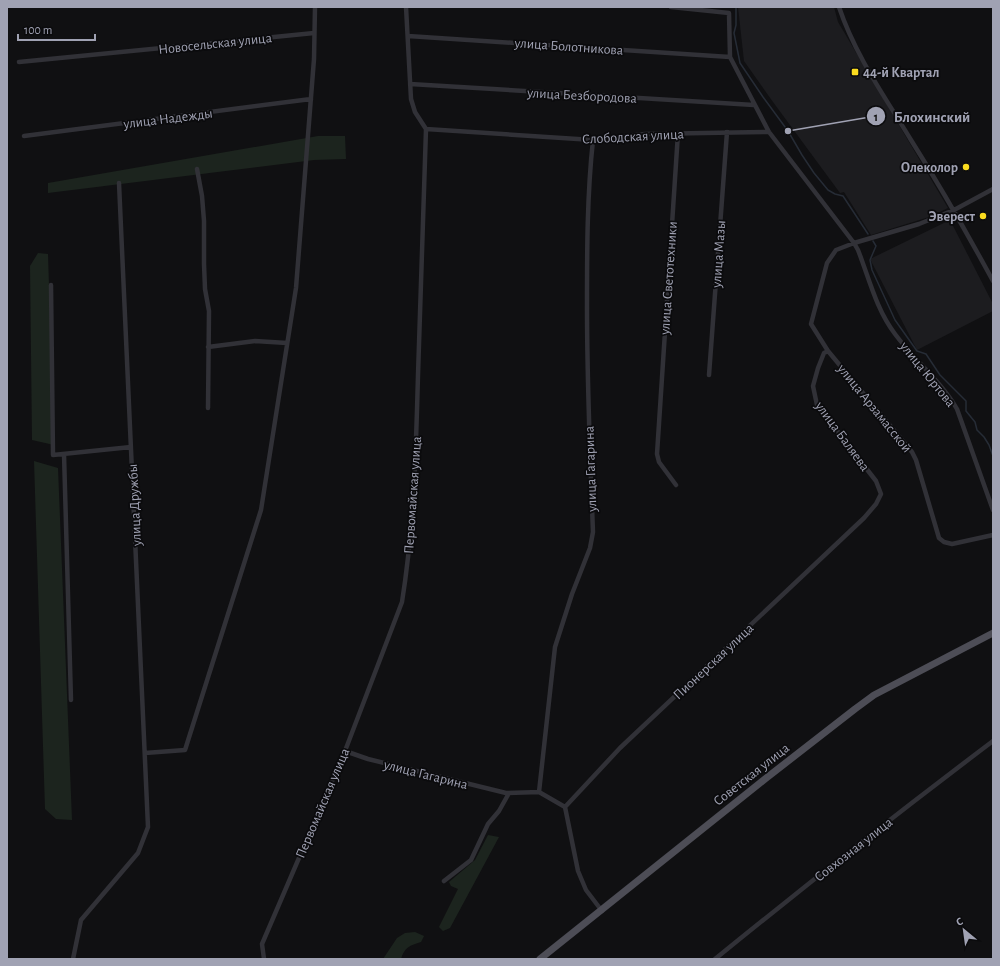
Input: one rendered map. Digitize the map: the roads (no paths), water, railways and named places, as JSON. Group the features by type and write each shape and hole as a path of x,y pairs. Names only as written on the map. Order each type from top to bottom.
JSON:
{"main road":[{"name":"Советская улица","path":"540,959 602,911 765,779 874,695 993,633"}],"street":[{"path":"145,753 185,750 261,510 296,288 311,99 315,7"},
{"path":"406,7 411,100 415,112 426,129"},
{"path":"671,7 729,13 730,57"},
{"path":"839,7 850,37 876,83 954,210 993,281"},
{"name":"Новосельская улица","path":"19,62 314,33"},
{"name":"улица Болотникова","path":"408,36 730,57"},
{"name":"улица Юртова","path":"730,57 769,132 854,243 858,250 878,305 894,334 949,395 957,409 993,510"},
{"name":"улица Безбородова","path":"410,84 754,105"},
{"name":"улица Надежды","path":"24,136 311,99"},
{"name":"Слободская улица","path":"426,129 593,140 645,134 769,132"},
{"name":"Первомайская улица","path":"264,959 262,944 345,751 402,602 412,530 426,129"},
{"name":"улица Мазы","path":"709,376 727,132"},
{"name":"улица Светотехники","path":"676,485 659,462 657,454 678,133"},
{"name":"улица Гагарина","path":"345,751 368,760 509,793 539,792 555,647 572,594 590,548 593,532 587,389 587,253 590,171 593,140"},
{"path":"197,169 202,196 205,289 209,311 208,408"},
{"name":"улица Дружбы","path":"74,959 81,920 138,853 148,827 119,183"},
{"name":"улица Арзамасской","path":"993,189 954,210 919,224 854,243 836,250 827,263 811,324 828,351 912,452 916,460 939,538 944,542 952,544 993,535"},
{"path":"51,285 53,455 131,447"},
{"path":"208,347 255,341 287,343"},
{"name":"улица Баляева","path":"828,351 824,354 820,363 813,386 817,405 876,481 879,488 881,494 876,504 864,518"},
{"path":"64,454 71,700"},
{"name":"Пионерская улица","path":"565,807 620,748 864,518"},
{"name":"Совхозная улица","path":"715,959 900,811 993,741"},
{"path":"539,792 565,807 578,871 586,890 602,911"},
{"path":"444,881 471,860 488,824 499,811 509,793"}],"waterway":[{"path":"736,7 736,25 734,33 740,63 788,131 814,173 828,190 843,196 868,234"},
{"path":"873,241 876,246 870,260 872,270 895,320 917,351 926,354 940,375 966,401 966,411 975,422 977,430 989,445 993,456"}],"place":[{"name":"44-й Квартал","path":"855,72"},
{"name":"Блохинский","path":"788,131"},
{"name":"Олеколор","path":"966,167"},
{"name":"Эверест","path":"983,216"}]}
